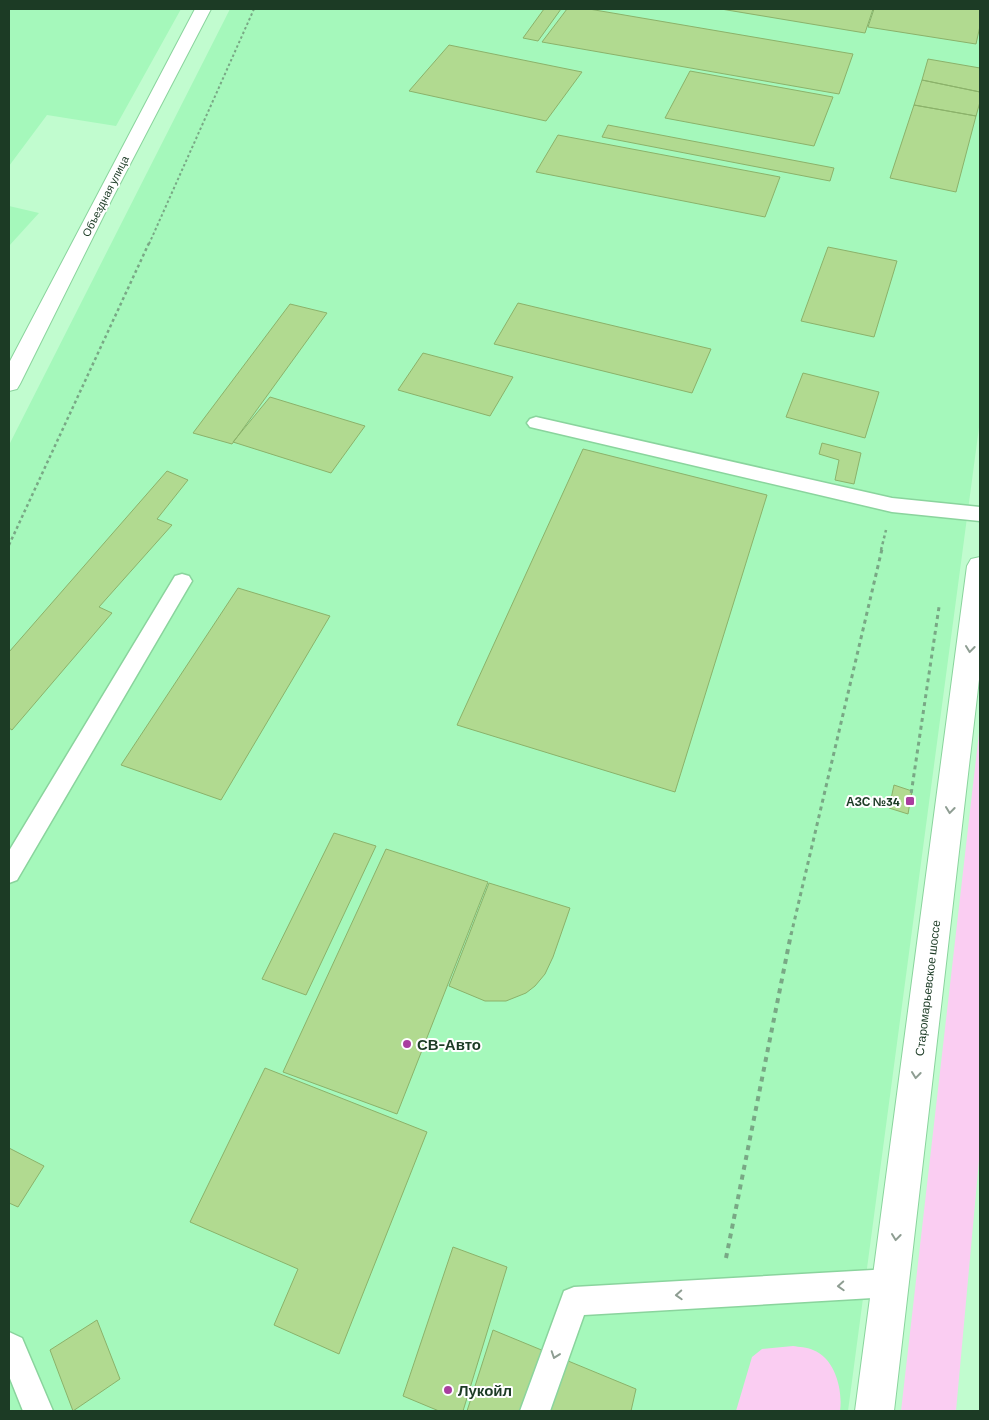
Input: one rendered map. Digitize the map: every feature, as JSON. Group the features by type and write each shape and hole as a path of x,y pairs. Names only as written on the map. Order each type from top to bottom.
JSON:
{"main road":[{"name":"Объездная улица","path":"9,384 107,190 203,9"},
{"name":"Старомарьевское шоссе","path":"874,1411 980,566"}],"lane":[{"path":"536,423 892,504 980,514"},
{"path":"9,872 182,581"},
{"path":"535,1411 574,1301 890,1283"},
{"path":"9,1347 12,1348 38,1411"}],"path":[{"path":"9,544 12,542 167,204 254,9"},
{"path":"719,1293 793,925 892,504"}],"shaded area":[{"path":"9,9 181,9 116,126 47,115 9,166"},
{"path":"230,9 980,9 980,420 848,1411 9,1411 9,445"},
{"path":"9,206 39,213 9,246"},
{"path":"980,724 980,1149 956,1411 901,1411"},
{"path":"793,1346 811,1349 821,1354 827,1360 839,1385 840,1411 736,1411 752,1357 762,1349"}],"building":[{"path":"544,9 561,9 538,41 523,38"},
{"path":"567,9 589,9 853,54 839,94 542,42"},
{"path":"721,9 873,9 865,33"},
{"path":"874,9 980,9 980,26 976,44 868,27"},
{"path":"449,45 582,72 546,121 409,91"},
{"path":"928,59 980,68 980,92 922,80"},
{"path":"690,71 833,97 814,146 665,118"},
{"path":"922,80 980,92 980,102 976,116 914,105"},
{"path":"914,105 976,116 956,192 890,178"},
{"path":"608,125 834,168 830,181 602,137"},
{"path":"558,135 780,177 765,217 536,172"},
{"path":"828,247 897,261 874,337 801,321"},
{"path":"518,303 711,349 692,393 494,344"},
{"path":"290,304 327,313 232,444 193,433"},
{"path":"423,353 513,377 490,416 398,390"},
{"path":"803,373 879,392 865,438 786,417"},
{"path":"270,397 365,426 331,473 233,442"},
{"path":"822,443 861,453 854,484 835,480 839,460 819,454"},
{"path":"583,449 767,495 675,792 457,725"},
{"path":"167,471 188,480 157,519 172,525 99,607 112,613 12,730 9,728 9,652"},
{"path":"238,588 330,616 221,800 121,765"},
{"path":"894,785 912,791 908,814 889,808"},
{"path":"334,833 376,846 306,995 262,979"},
{"path":"386,849 488,882 397,1114 283,1072"},
{"path":"489,883 570,908 545,974 526,993 506,1001 485,1001 449,986"},
{"path":"265,1068 427,1132 339,1354 274,1325 298,1269 190,1222"},
{"path":"9,1148 44,1166 18,1207 9,1203"},
{"path":"453,1247 507,1267 463,1411 439,1411 403,1396"},
{"path":"97,1320 120,1379 73,1411 50,1350"},
{"path":"493,1330 636,1389 631,1411 467,1411"}],"place":[{"name":"АЗС №34","path":"910,801"},
{"name":"СВ-Авто","path":"407,1044"},
{"name":"Лукойл","path":"448,1390"}]}
